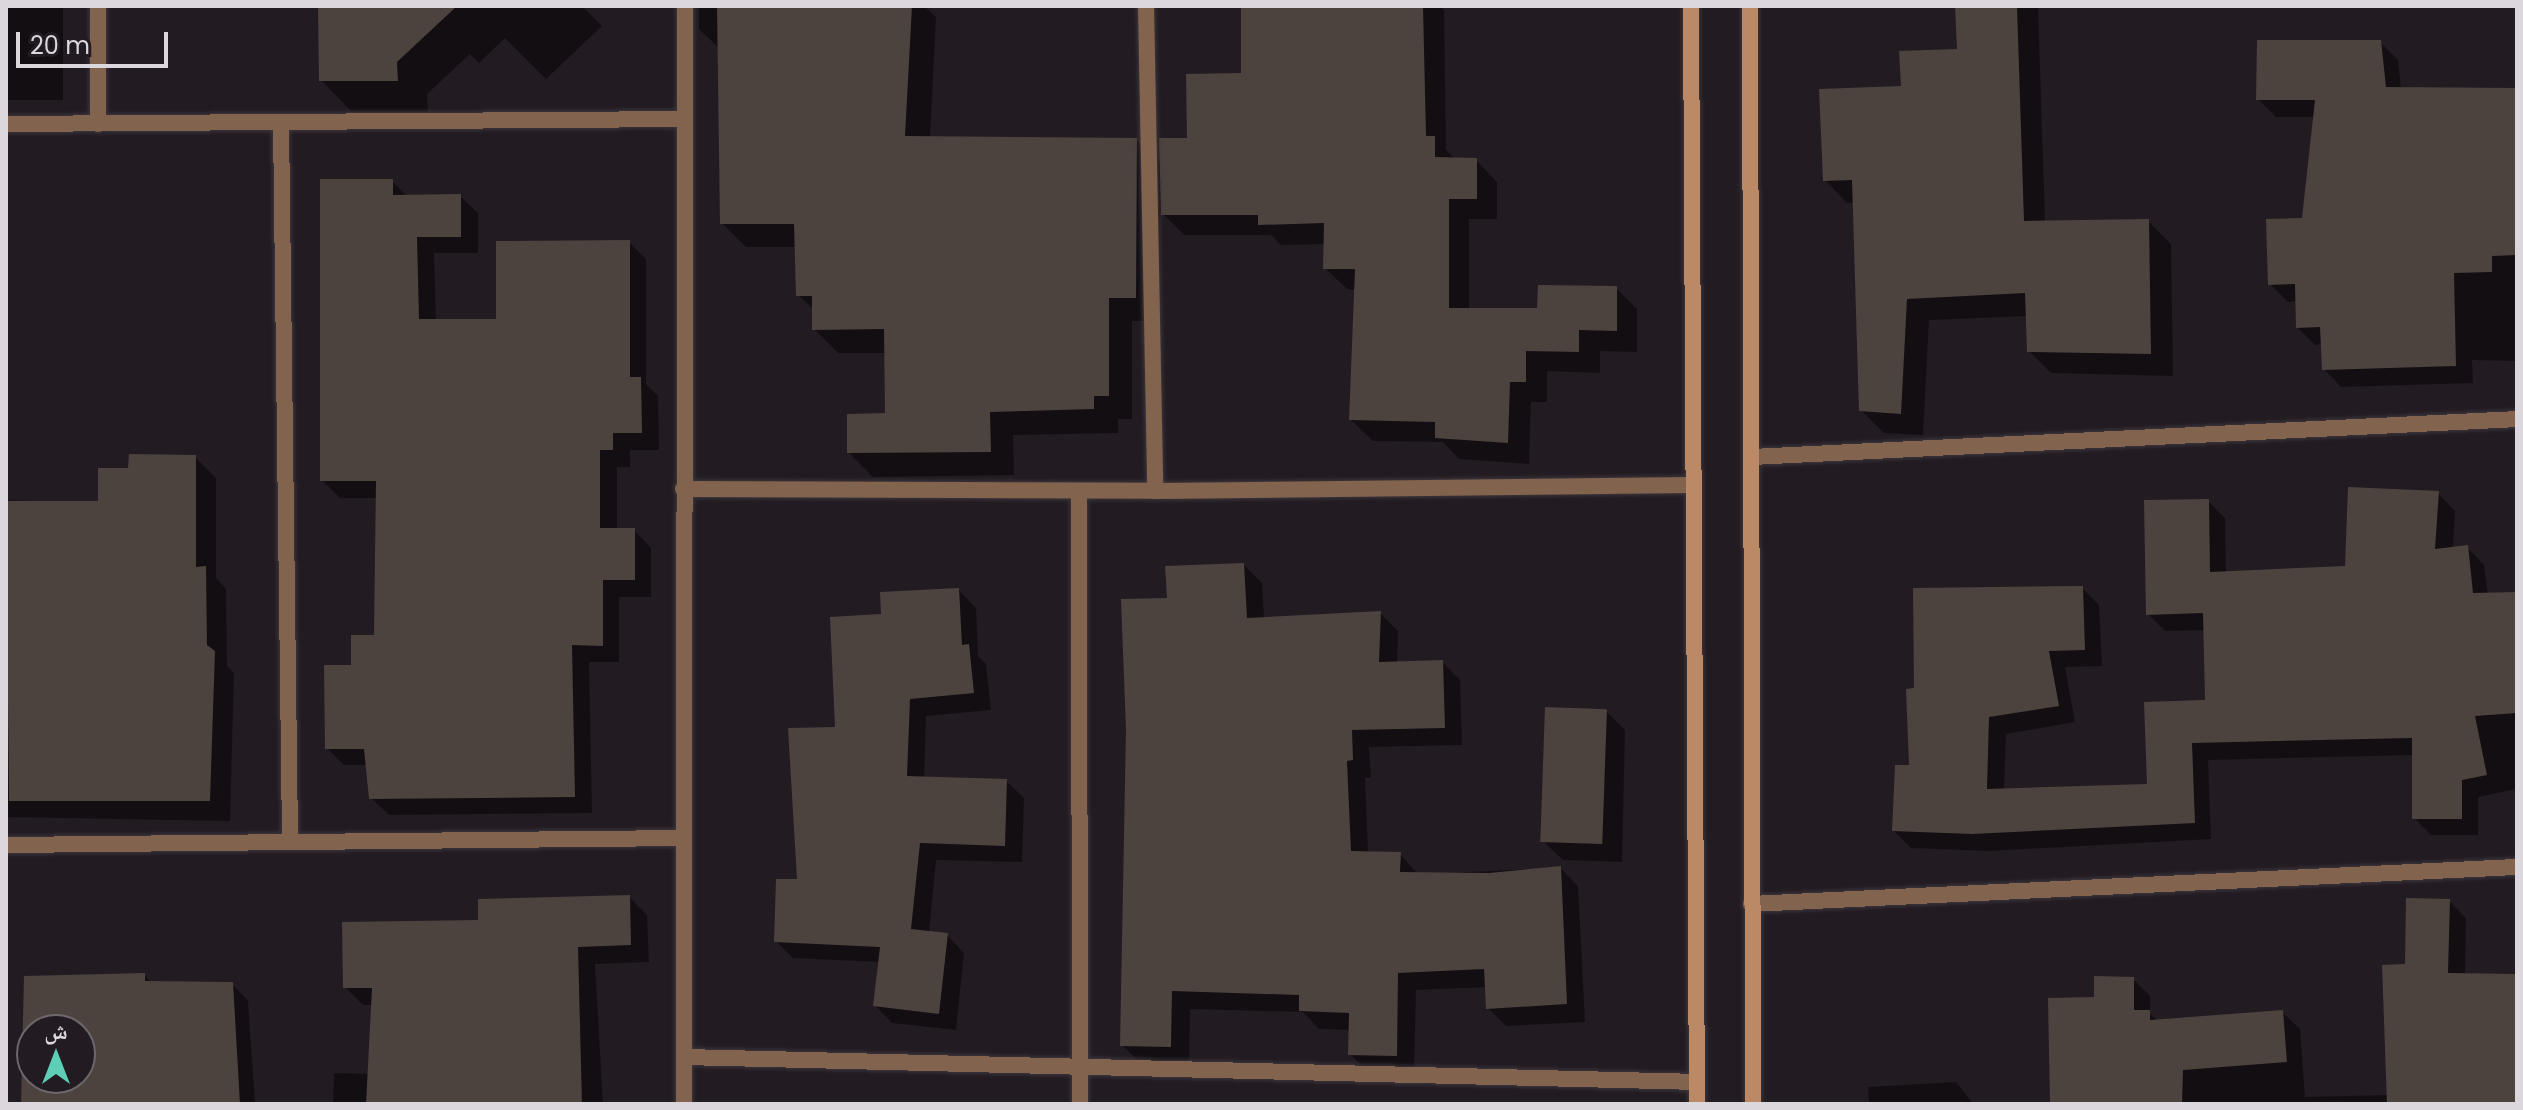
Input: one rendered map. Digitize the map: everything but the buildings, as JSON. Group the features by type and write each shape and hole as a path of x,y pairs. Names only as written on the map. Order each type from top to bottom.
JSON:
{"main road":[{"path":"1691,6 1697,1104"},
{"path":"1750,6 1753,1104"}],"street":[{"path":"98,6 98,124"},
{"path":"684,1104 685,6"},
{"path":"1146,6 1155,491"},
{"path":"6,124 683,119"},
{"path":"281,122 290,842"},
{"path":"1752,457 2517,419"},
{"path":"683,489 1155,491 1693,485"},
{"path":"1079,491 1080,1104"},
{"path":"6,845 684,838"},
{"path":"1751,904 2517,867"},
{"path":"684,1057 1080,1063 1697,1082"}]}
